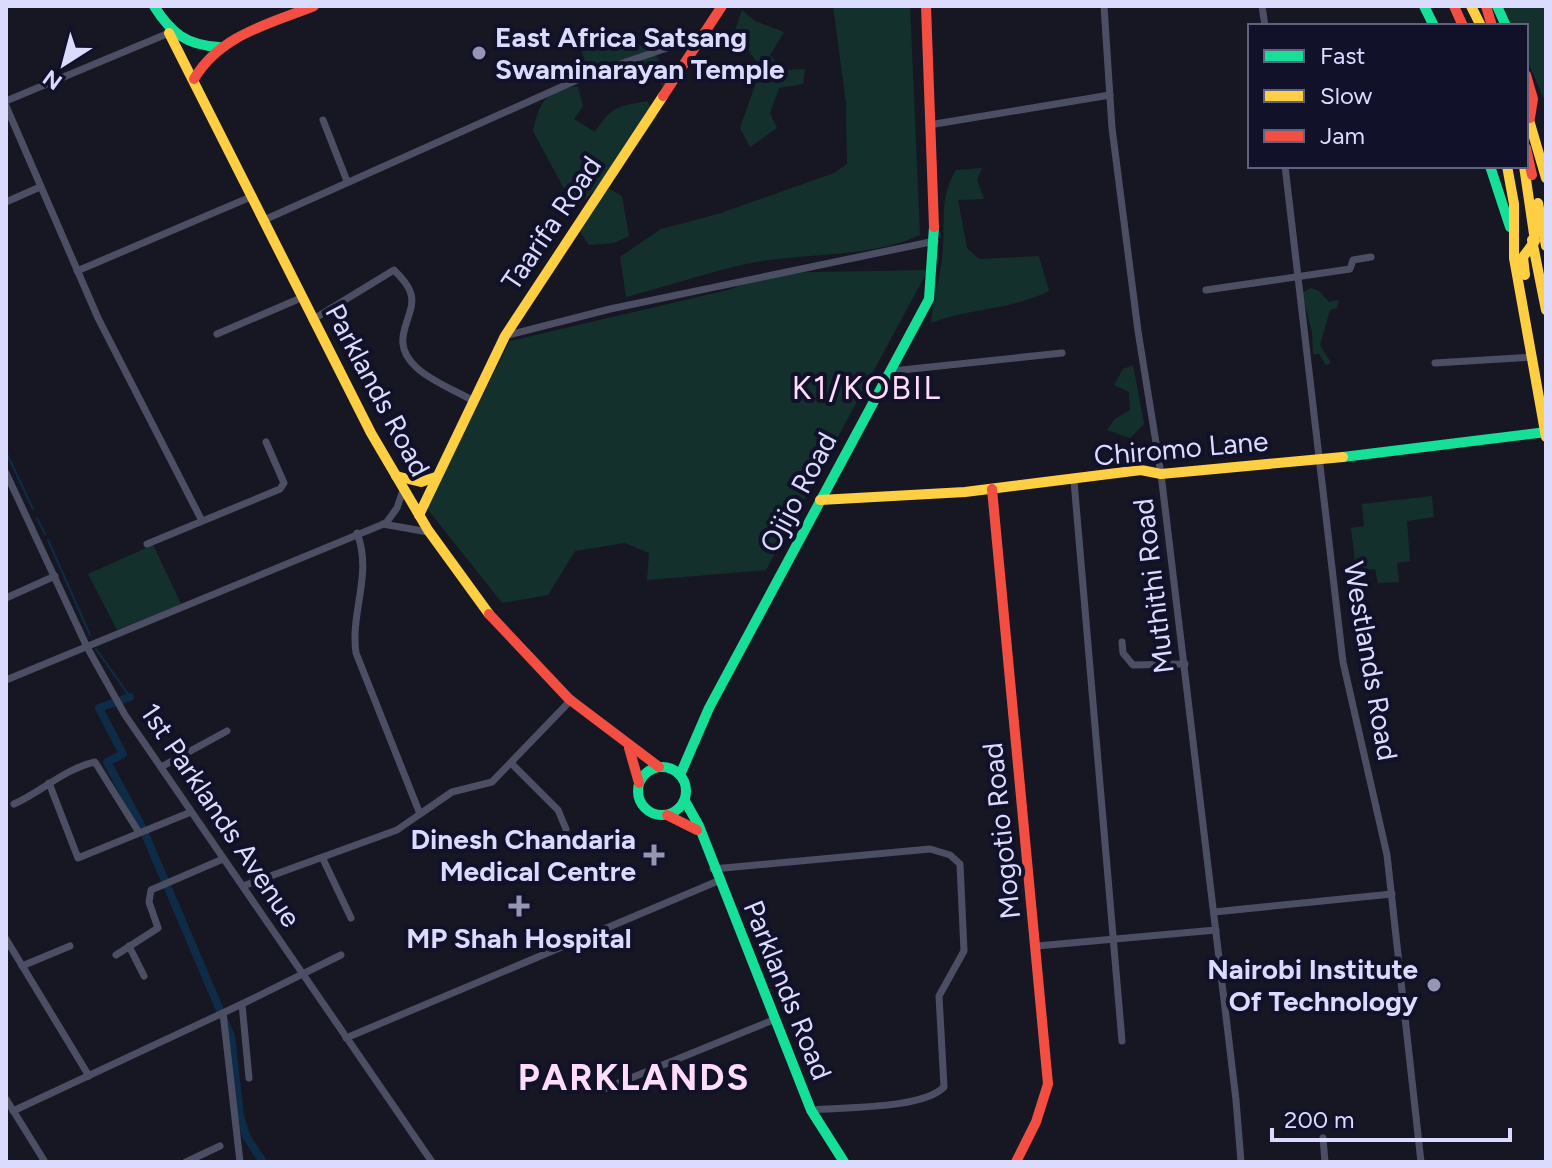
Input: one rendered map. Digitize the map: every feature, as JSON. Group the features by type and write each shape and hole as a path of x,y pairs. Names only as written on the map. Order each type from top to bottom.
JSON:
{"main road":[{"name":"Parklands Road","path":"154,6 253,196 312,320 403,490 430,533 531,663 629,748 662,767"},
{"path":"194,79 203,61 219,47 314,6"},
{"name":"Taarifa Road","path":"419,515 505,336 722,6"},
{"name":"Ojijo Road","path":"680,775 820,500 929,299 935,241 926,6"},
{"path":"1424,6 1433,24"},
{"path":"169,33 196,45 219,47"},
{"path":"1528,82 1533,99 1528,114 1546,178"},
{"path":"1528,153 1539,151"},
{"path":"1528,158 1546,246"},
{"path":"1491,168 1521,262 1546,388"},
{"path":"1507,168 1514,204 1514,258 1546,435"},
{"path":"1521,168 1535,241 1523,257 1530,339"},
{"path":"1521,168 1546,310"},
{"name":"Chiromo Lane","path":"820,500 850,501 992,489 1074,481 1141,470 1161,474 1318,460 1546,435"},
{"path":"396,476 421,482 436,477"},
{"name":"Mogotio Road","path":"992,489 1048,1084 1036,1122 1016,1162"},
{"path":"629,748 639,783 638,797 646,810 667,815 697,830"},
{"path":"639,783 650,770 687,756"},
{"path":"662,767 680,775 686,792 685,801 667,815"},
{"name":"Parklands Road","path":"685,801 811,1110 844,1162"}],"street":[{"name":"Muthithi Road","path":"1104,6 1110,95 1132,290 1161,474 1185,664 1241,1162"},
{"path":"169,33 6,104 77,271 201,519"},
{"path":"264,220 588,75 702,36"},
{"path":"929,125 1110,95"},
{"path":"323,120 347,181"},
{"name":"Westlands Road","path":"1285,168 1343,662 1384,844 1392,894 1421,1162"},
{"path":"6,202 40,187"},
{"path":"77,271 253,196"},
{"path":"505,336 610,309 935,241"},
{"path":"1206,290 1350,269 1353,260 1371,257"},
{"path":"312,320 394,270 410,292 401,331 406,353 419,370 472,400"},
{"path":"217,334 301,298"},
{"path":"892,371 1062,353"},
{"path":"1435,363 1533,357"},
{"path":"147,544 283,486 266,442"},
{"name":"1st Parklands Avenue","path":"6,473 87,647 125,715 432,1162"},
{"path":"1074,481 1122,1041"},
{"path":"6,680 381,523 394,514 403,490"},
{"path":"381,523 388,528 404,525 430,533"},
{"path":"357,533 365,559 355,631 356,653 420,814"},
{"path":"6,598 55,576"},
{"path":"1122,642 1123,653 1133,665 1185,664"},
{"path":"243,886 397,830 452,792 492,782 572,699"},
{"path":"161,767 227,731"},
{"path":"14,804 40,792 49,783 95,762 138,831"},
{"path":"511,763 558,810 566,829"},
{"path":"49,783 78,858 191,812"},
{"path":"713,869 930,849 950,855 960,864 964,951 939,996 944,1087 937,1094 912,1101 811,1110"},
{"path":"116,955 158,928 149,902 151,890 223,859"},
{"path":"323,859 351,918"},
{"path":"346,1038 718,881"},
{"path":"1214,912 1392,894"},
{"path":"1037,946 1216,930"},
{"path":"6,939 89,1076"},
{"path":"22,966 70,946"},
{"path":"129,946 144,976"},
{"path":"13,1111 341,955"},
{"path":"242,1004 249,1078"},
{"path":"223,1013 240,1162"},
{"path":"604,1089 773,1020"},
{"path":"6,1099 45,1162"},
{"path":"1323,1138 1325,1162"},
{"path":"186,1162 220,1146"}],"green space":[{"path":"833,6 910,6 920,235 900,243 858,252 751,263 626,297 620,257 661,229 718,214 834,173 847,164 846,103"},
{"path":"1503,6 1546,6 1546,103 1528,62 1528,24 1511,24"},
{"path":"742,10 755,21 784,32 770,55 784,70 805,69 803,84 779,88 770,113 777,128 750,147 740,128 761,68 744,44 733,37"},
{"path":"561,29 583,29 601,46 645,45 678,80 670,96 647,66 621,67 590,75 582,52"},
{"path":"578,86 583,106 574,119 595,132 611,112 629,105 647,101 657,117 623,163 575,209 533,131 538,112 546,99 558,91"},
{"path":"982,168 977,180 984,199 958,200 967,248 979,259 1039,256 1049,291 1020,302 931,323 942,257 948,189 956,170"},
{"path":"608,188 622,196 629,236 614,243 589,245 580,231"},
{"path":"928,270 766,570 647,580 649,553 625,543 575,551 548,595 502,603 426,507 510,341 732,289 764,273"},
{"path":"1311,288 1319,291 1329,302 1339,300 1337,308 1330,310 1320,345 1331,363 1326,365 1319,354 1313,354 1312,332 1302,293"},
{"path":"1133,365 1144,424 1130,438 1107,430 1115,419 1130,410 1129,392 1114,385 1123,369"},
{"path":"1432,496 1434,517 1407,521 1410,561 1397,563 1399,582 1378,583 1375,569 1356,570 1351,528 1364,526 1362,504"},
{"path":"153,545 181,604 117,630 88,574"}],"waterway":[{"path":"6,452 33,509"},
{"path":"37,518 45,534"},
{"path":"48,540 90,635"},
{"path":"96,649 130,697"},
{"path":"130,697 99,708 123,754 107,762 142,827 231,1036 240,1116 246,1136 263,1162"}],"traffic: fast":[{"path":"154,6 180,36 197,44 219,47"},
{"path":"1424,6 1433,24"},
{"path":"1497,6 1505,24"},
{"path":"1491,168 1510,227"},
{"path":"680,775 709,708 929,299 934,227"},
{"path":"1343,457 1546,432"},
{"path":"662,767 679,774 686,791 679,808 662,815 645,808 638,791 645,774 662,767"},
{"path":"685,801 699,826 811,1110 844,1162"}],"traffic: slow":[{"path":"1471,6 1480,24"},
{"path":"169,33 371,433 428,530 489,614"},
{"path":"419,515 505,336 663,96"},
{"path":"1528,117 1546,178"},
{"path":"1507,168 1514,204 1514,258 1546,437"},
{"path":"1524,168 1535,241 1523,257 1525,275"},
{"path":"1538,203 1546,246"},
{"path":"1532,240 1546,310"},
{"path":"820,500 965,492 1141,470 1161,474 1343,457"},
{"path":"396,476 421,482 436,477"}],"traffic: jam":[{"path":"194,79 205,64 232,41 263,25 314,6"},
{"path":"663,96 722,6"},
{"path":"926,6 934,227"},
{"path":"1454,6 1462,24"},
{"path":"1486,6 1491,24"},
{"path":"1528,82 1533,99 1530,118"},
{"path":"1528,157 1532,175"},
{"path":"992,489 1048,1084 1036,1122 1016,1162"},
{"path":"489,614 569,699 659,767"},
{"path":"629,748 639,783"},
{"path":"667,815 697,830"}],"place":[{"name":"East Africa Satsang Swaminarayan Temple","path":"479,53"},
{"name":"Dinesh Chandaria Medical Centre","path":"654,855"},
{"name":"MP Shah Hospital","path":"519,906"},
{"name":"Nairobi Institute Of Technology","path":"1434,985"}],"district":[{"name":"K1/KOBIL","path":"867,388"},
{"name":"PARKLANDS","path":"634,1077"}]}
